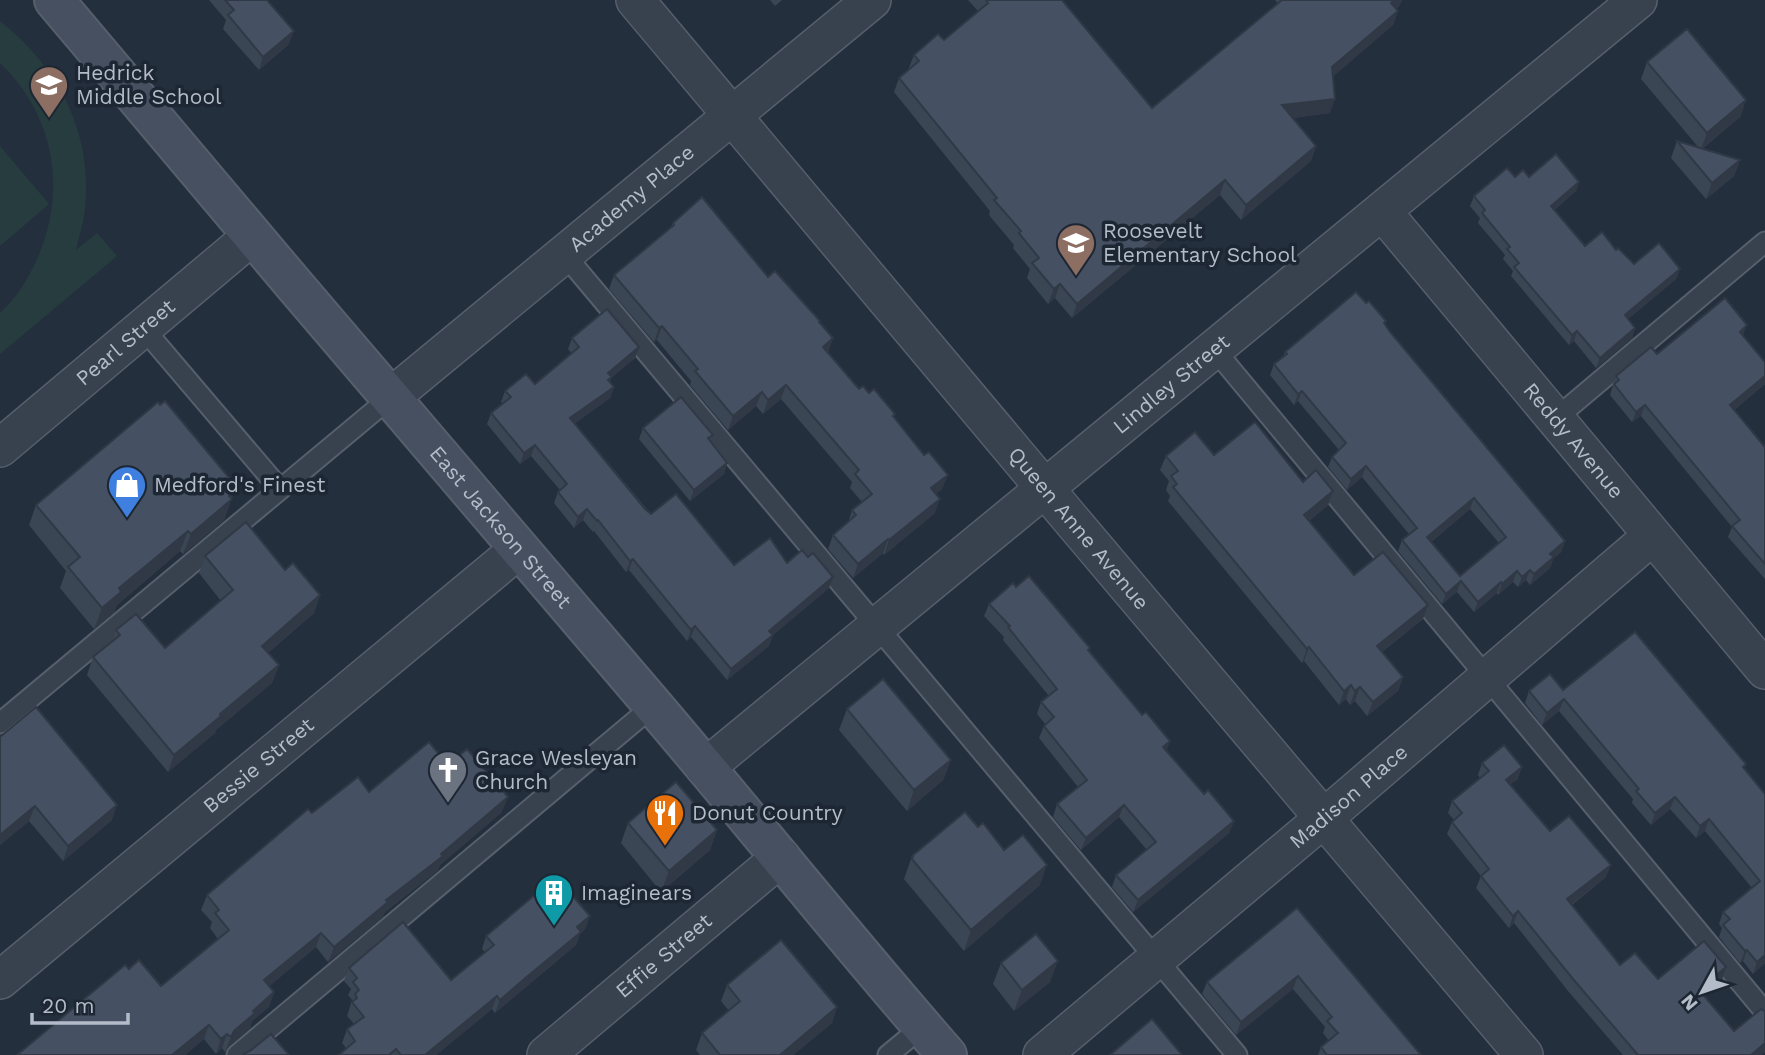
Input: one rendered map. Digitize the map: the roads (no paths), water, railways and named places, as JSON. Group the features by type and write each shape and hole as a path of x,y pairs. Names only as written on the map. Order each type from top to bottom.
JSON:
{"street":[{"name":"East Jackson Street","path":"54,0 947,1055"},
{"name":"Queen Anne Avenue","path":"635,0 1524,1055"},
{"name":"Academy Place","path":"391,397 872,0"},
{"name":"Lindley Street","path":"705,768 1638,0"},
{"name":"Reddy Avenue","path":"1382,211 1765,670"},
{"name":"Pearl Street","path":"0,448 252,236"},
{"name":"Madison Place","path":"1042,1055 1324,818 1652,536"},
{"name":"Bessie Street","path":"0,980 519,550"},
{"name":"Effie Street","path":"546,1055 781,857"}],"lane":[{"path":"1555,419 1765,242"},
{"path":"564,254 1237,1055"},
{"path":"143,328 280,489"},
{"path":"1214,349 1765,1012"},
{"path":"0,723 391,397"},
{"path":"237,1055 653,706"},
{"path":"888,1055 922,1027"}],"place":[{"name":"Hedrick Middle School","path":"49,119"},
{"name":"Roosevelt Elementary School","path":"1076,277"},
{"name":"Medford's Finest","path":"127,519"},
{"name":"Grace Wesleyan Church","path":"448,804"},
{"name":"Donut Country","path":"665,847"},
{"name":"Imaginears","path":"554,927"}]}
